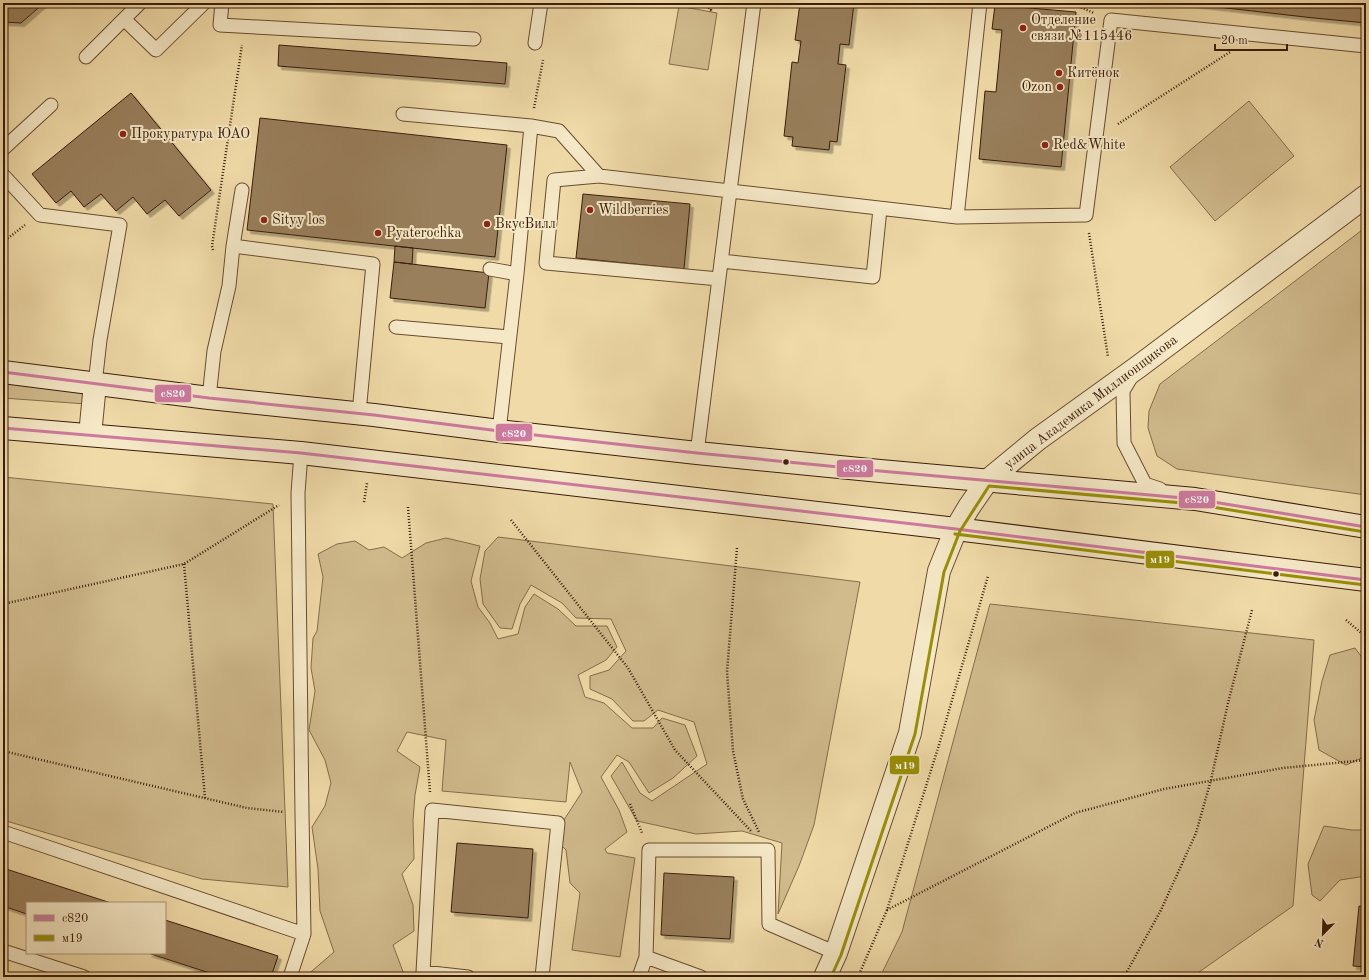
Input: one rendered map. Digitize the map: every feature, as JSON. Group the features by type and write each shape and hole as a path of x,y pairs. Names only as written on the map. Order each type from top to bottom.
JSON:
{"main road":[{"name":"улица Академика Миллионщикова","path":"825,977 836,953 910,733 939,571 956,529 987,481 1038,439 1366,196"},
{"path":"3,372 209,398 697,453 1195,500 1366,527"},
{"path":"90,435 95,384"},
{"path":"3,428 301,453 956,529 1366,580"}],"lane":[{"path":"86,57 140,3"},
{"path":"124,19 156,50 204,3"},
{"path":"222,3 220,26 244,26 474,40"},
{"path":"535,43 541,3"},
{"path":"697,453 754,3"},
{"path":"957,217 980,3"},
{"path":"719,279 546,263 554,180 599,176 957,217 1086,215 1111,20 1366,46"},
{"path":"3,148 51,105"},
{"path":"403,114 531,126 559,131 599,176"},
{"path":"499,431 517,274 531,126"},
{"path":"3,175 40,215 120,224 100,340 95,384"},
{"path":"209,398 214,351 229,286 242,190"},
{"path":"721,261 873,277 880,208"},
{"path":"234,246 373,264 359,414"},
{"path":"490,269 517,274"},
{"path":"396,327 509,337"},
{"path":"1138,366 1123,392 1124,444 1145,484 1195,500"},
{"path":"290,977 304,934 298,493 301,453"},
{"path":"468,977 423,972 432,810 558,823 542,977"},
{"path":"3,832 304,934"},
{"path":"639,977 646,957 649,850 768,850 769,924 836,953"},
{"path":"3,951 84,977"},
{"path":"646,957 701,977"}],"path":[{"path":"705,3 711,12 712,3"},
{"path":"1070,3 1111,20"},
{"path":"212,246 244,26"},
{"path":"1097,137 1257,35"},
{"path":"531,126 544,57"},
{"path":"1086,215 1108,357"},
{"path":"3,242 7,239"},
{"path":"3,604 184,564 298,493"},
{"path":"408,507 432,810"},
{"path":"512,520 628,668 675,750 768,850"},
{"path":"737,548 727,672 732,751 743,799 768,850"},
{"path":"184,564 205,798"},
{"path":"858,977 887,910 939,745 988,576"},
{"path":"1124,977 1161,910 1196,833 1211,780 1228,703 1252,610"},
{"path":"1346,620 1366,637"},
{"path":"3,751 247,808 302,814"},
{"path":"887,910 1075,813 1164,789 1211,780 1283,768 1366,760"},
{"path":"630,804 649,850"}],"shaded area":[{"path":"679,6 717,13 708,70 669,64"},
{"path":"1249,101 1294,156 1215,221 1170,167"},
{"path":"1366,227 1366,495 1177,469 1157,456 1148,428 1149,411 1160,384"},
{"path":"3,383 85,393 86,404 3,398"},
{"path":"3,477 273,504 288,887 202,879 3,820"},
{"path":"498,537 860,582 814,825 799,866 778,914 782,843 742,831 696,834 637,821 611,776 622,762 640,793 652,801 707,764 694,722 658,710 644,721 633,721 612,699 590,689 590,676 609,670 626,651 611,619 576,618 562,603 531,585 520,604 512,629 500,628 483,604 480,579 485,551"},
{"path":"446,538 480,546 471,581 478,607 490,623 498,639 518,634 525,607 534,594 558,609 576,626 607,626 617,647 606,660 578,675 585,697 604,703 632,728 653,728 662,718 685,725 697,756 673,778 649,793 629,762 617,755 601,777 619,810 627,832 605,849 607,853 635,858 620,957 572,950 580,893 570,883 566,850 553,837 582,792 570,762 566,802 442,791 446,740 407,732 397,751 420,767 415,795 413,820 414,859 402,874 413,905 414,931 393,945 405,977 305,977 334,952 320,911 318,869 312,827 325,806 331,783 325,760 309,730 315,691 311,668 313,638 317,631 323,577 318,554 337,544 355,541 369,550 384,547 402,558 426,543"},
{"path":"990,604 1314,640 1293,906 1192,977 880,977 902,932"},
{"path":"1355,648 1366,663 1366,756 1346,765 1319,750 1314,720 1322,681 1330,655"},
{"path":"1324,826 1352,830 1366,830 1366,876 1340,880 1320,901 1312,895 1308,864"}],"building":[{"path":"3,3 44,3 21,23 3,22"},
{"path":"800,3 854,3 849,45 840,44 838,64 846,65 837,142 830,141 829,150 792,146 793,137 784,136 792,62 798,63 801,41 795,40"},
{"path":"1182,3 1366,3 1366,23 1314,18"},
{"path":"995,5 1076,12 1061,167 979,159 985,91 996,92 1002,30 992,29"},
{"path":"279,45 507,63 505,84 278,66"},
{"name":"Прокуратура ЮАО","path":"131,93 211,190 179,216 165,200 147,214 133,197 116,211 101,194 84,207 71,191 56,203 32,174"},
{"path":"260,118 507,145 495,257 247,230"},
{"path":"583,194 690,204 684,269 576,258"},
{"path":"395,246 413,248 412,264 394,262"},
{"path":"394,262 489,273 485,308 390,298"},
{"path":"457,843 533,849 528,918 451,912"},
{"path":"3,868 108,902 26,902 26,914 3,906"},
{"path":"664,873 734,877 730,939 661,935"},
{"path":"1359,906 1366,907 1366,967 1353,966"},
{"path":"166,920 278,956 271,977 222,977 151,954 166,954"}],"transit line":[{"name":"с820","path":"3,372 209,398 374,415 499,431 697,453 1195,499 1366,527"},
{"name":"с820","path":"3,428 301,453 956,529 1366,580"},
{"name":"м19","path":"831,977 841,955 915,734 944,572 960,531 989,486 1194,504 1365,532"},
{"name":"м19","path":"955,534 1365,585"}],"place":[{"name":"Отделение связи №115446","path":"1023,28"},
{"name":"Китёнок","path":"1059,73"},
{"name":"Ozon","path":"1060,87"},
{"name":"Прокуратура ЮАО","path":"123,134"},
{"name":"Red&White","path":"1045,145"},
{"name":"Wildberries","path":"590,210"},
{"name":"Sityy los","path":"264,220"},
{"name":"ВкусВилл","path":"487,224"},
{"name":"Pyaterochka","path":"378,233"}]}
